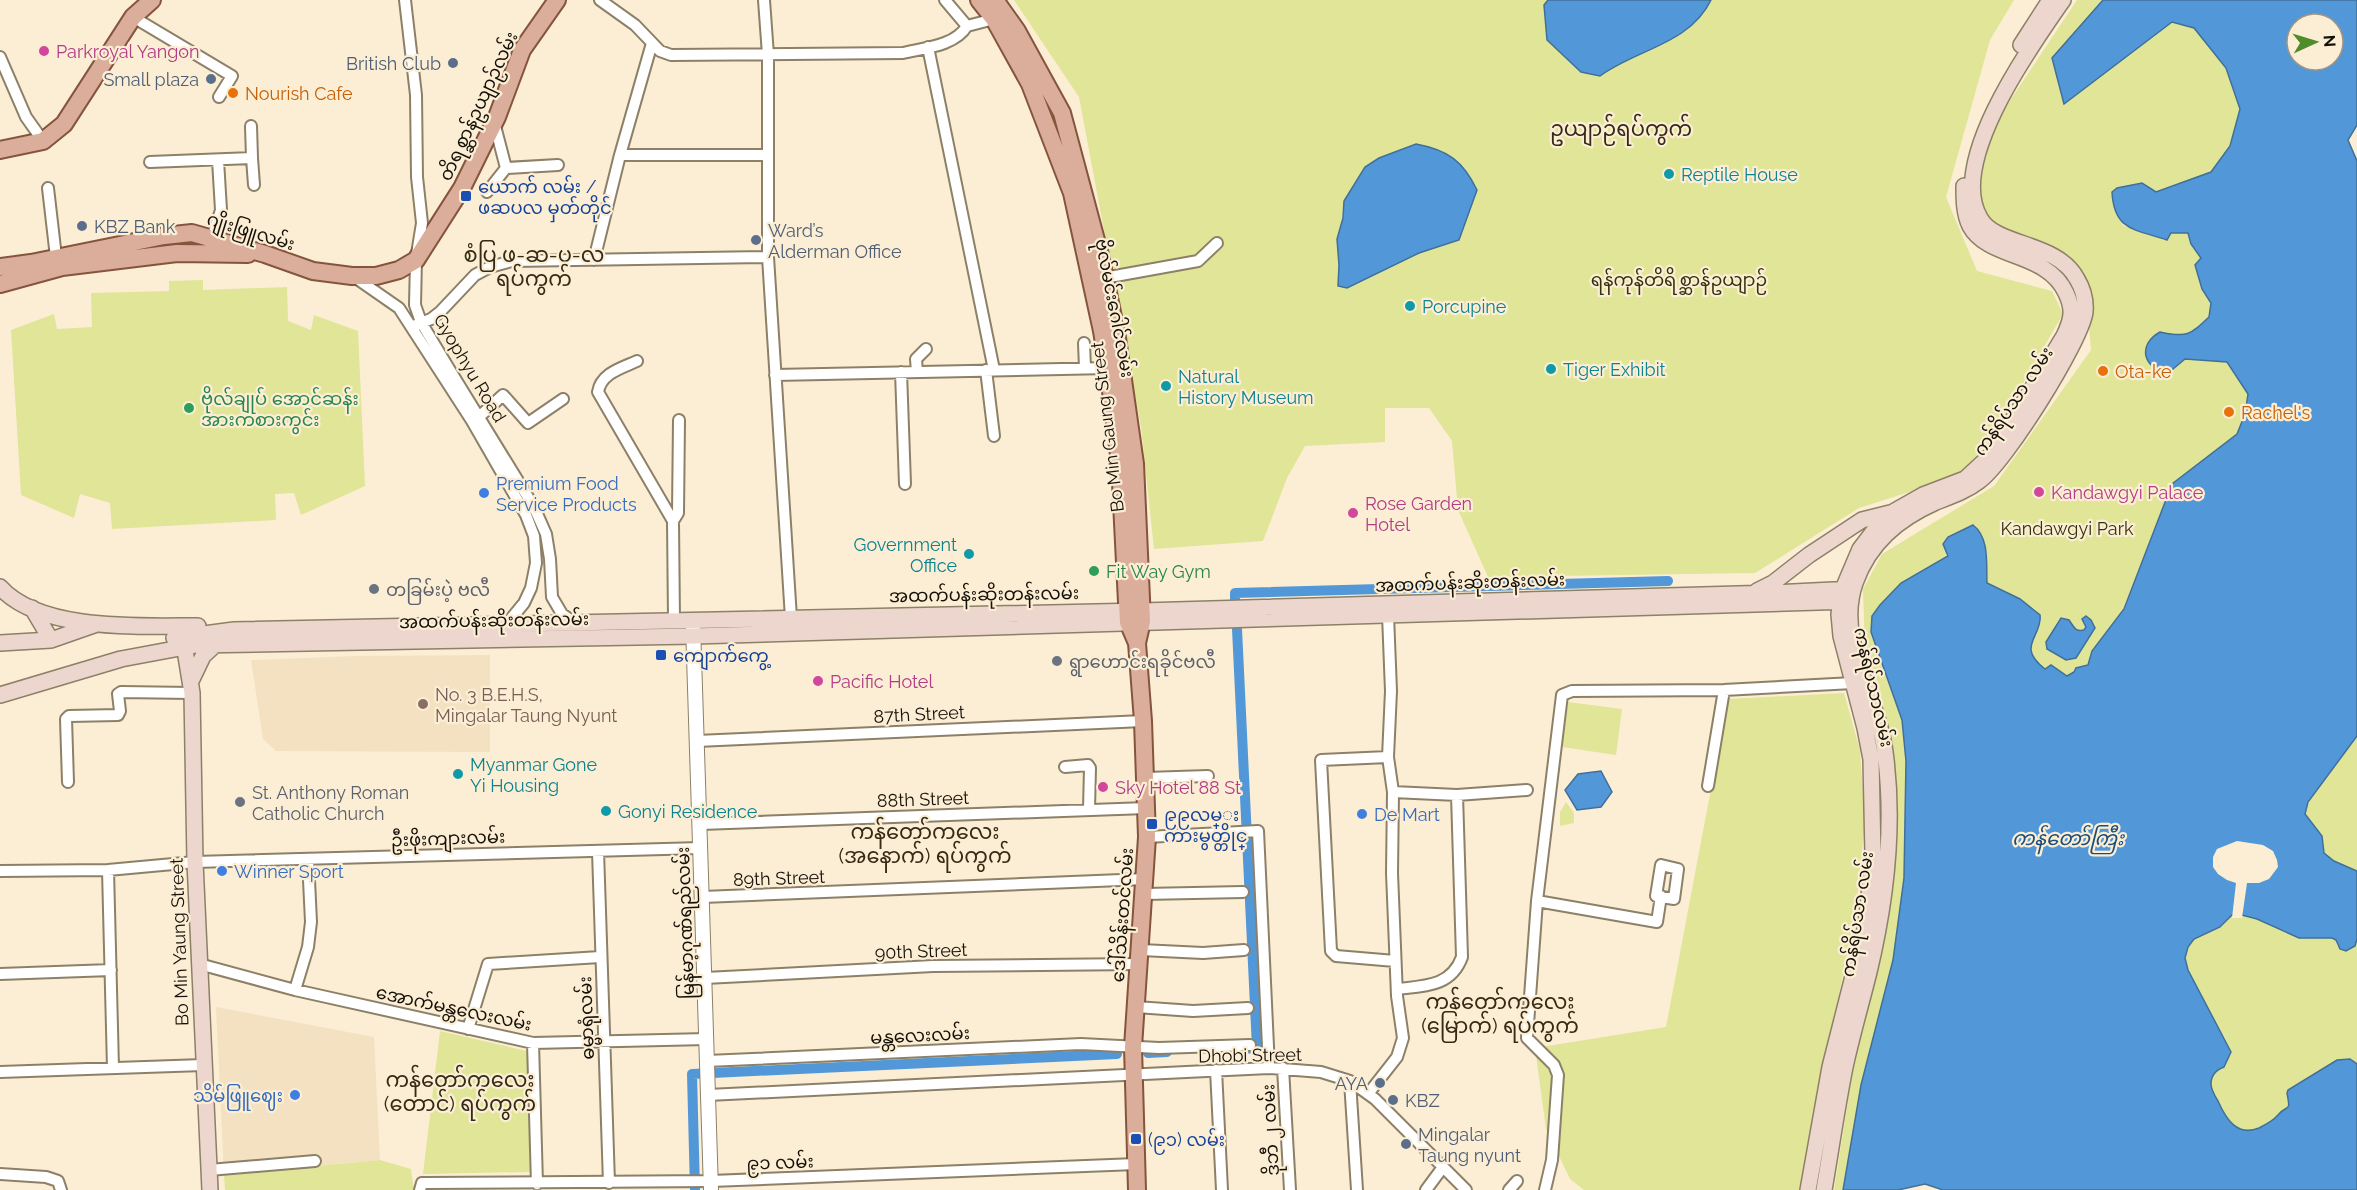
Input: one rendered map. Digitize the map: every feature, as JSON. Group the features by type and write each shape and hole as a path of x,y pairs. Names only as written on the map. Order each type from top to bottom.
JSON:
{"main road":[{"name":"တိရစ္ဆာန်ဥယျာဉ်လမ်း","path":"416,260 462,188 494,122 522,50 557,0"},
{"name":"ဗိုလ်မင်းဂေါင်လမ်း","path":"980,0 996,8 1030,84 1072,193 1111,361 1135,616"},
{"path":"2038,27 2050,0"},
{"name":"ကန်ရိပ်သာ လမ်း","path":"1824,1190 1845,1068 1873,950 1887,864 1888,818 1885,751 1879,720 1852,636 1847,595 1879,542 1897,523 1926,501 1964,491 1984,479 2024,425 2063,364 2080,328 2085,314 2085,298 2070,282 2072,270 2052,254 1992,232 1980,219 1972,196 1974,162 1987,126 2038,27 2063,0"},
{"path":"0,150 44,141 64,124 133,17 151,1"},
{"name":"Bo Min Gaung Street","path":"996,8 1017,31 1062,113 1084,191 1104,278 1111,361 1136,465 1139,551 1135,616"},
{"name":"ဂျိုးဖြူလမ်း","path":"0,267 164,236 192,233 265,254 313,271 352,276 376,276 399,270 416,260"},
{"path":"0,284 62,267 177,253 265,254"},
{"name":"ကန်ရိပ်သာလမ်း","path":"1808,1190 1830,1068 1866,925 1871,880 1873,794 1871,759 1841,636 1847,595 1860,549 1873,532 1893,512 1926,501"},
{"path":"1750,594 1773,583 1809,555 1862,520 1893,512"},
{"path":"0,587 24,606 94,625 183,636"},
{"name":"အထက်ပန်းဆိုးတန်းလမ်း","path":"1703,600 1750,594 1847,595"},
{"name":"အထက်ပန်းဆိုးတန်းလမ်း","path":"183,636 216,644 694,636 871,623 1847,595"},
{"path":"32,608 51,640"},
{"name":"ဒေါ်သိန်းတင်လမ်း","path":"1135,616 1143,721 1147,837 1132,1076 1137,1190"},
{"name":"အထက်ပန်းဆိုးတန်းလမ်း","path":"0,694 119,660 183,636 234,630 505,626 791,618 871,623"},
{"path":"0,643 51,640 94,625"},
{"name":"Bo Min Yaung Street","path":"183,636 191,687 195,862 210,1190"},
{"path":"191,687 203,656 216,644"}],"street":[{"name":"Gyophyu Road","path":"405,0 416,95 417,177 422,223 416,260 417,325 526,515 534,536 536,563 531,588 524,603 505,626"},
{"path":"600,0 635,25 660,51 671,55 903,53 961,35 967,26 996,8"},
{"path":"764,0 768,55 768,257 791,618"},
{"path":"945,0 967,26"},
{"path":"133,17 232,76 219,97"},
{"path":"594,260 620,154 652,43"},
{"path":"928,47 990,370 994,436"},
{"path":"0,57 26,117 44,141"},
{"path":"494,122 506,168"},
{"path":"251,126 254,185"},
{"path":"620,154 768,155"},
{"path":"150,162 252,158"},
{"path":"212,238 221,210 218,160"},
{"path":"486,192 506,168 558,165"},
{"path":"48,188 56,258"},
{"path":"1104,278 1198,261 1217,243"},
{"path":"417,325 440,312 475,275 490,267 512,261 768,257"},
{"name":"Gyophyu Road","path":"352,276 399,308 417,325 480,416 534,507 546,534 552,597 562,614 575,623"},
{"path":"1084,343 1085,368"},
{"path":"917,372 916,359 926,349"},
{"path":"637,361 609,374 599,384 598,392 673,521 674,620"},
{"path":"774,375 1085,368 1111,361"},
{"path":"901,372 905,484"},
{"path":"480,416 503,395 522,419 528,423 563,399"},
{"path":"673,521 678,513 680,420"},
{"path":"1368,1094 1397,1058 1403,1038 1395,961 1392,873 1393,792 1388,757 1391,691 1388,609"},
{"name":"မြန်မာ့ဂုဏ်ရည်လမ်း","path":"693,620 711,1186"},
{"path":"1545,1190 1552,1160 1558,1075 1554,1065 1527,1038 1537,901 1562,695 1572,691 1724,690 1853,683"},
{"path":"68,782 66,719 69,716 118,715 120,711 118,694 121,692 191,687"},
{"path":"1708,786 1724,690"},
{"name":"87th Street","path":"698,741 1143,721"},
{"path":"1388,757 1322,760 1322,770 1330,951 1336,956 1395,961"},
{"path":"1065,767 1088,765 1090,768 1089,809"},
{"path":"1146,778 1208,776"},
{"path":"1393,792 1457,795 1527,790"},
{"path":"1397,989 1428,986 1442,981 1453,974 1462,957 1457,795"},
{"name":"88th Street","path":"700,824 1146,808"},
{"path":"1147,837 1258,831 1269,1068"},
{"name":"ဦးဖိုးကျားလမ်း","path":"0,871 108,870 195,862 701,848"},
{"name":"ဓမ္မာရုံလမ်း","path":"598,851 609,1183"},
{"path":"295,990 308,947 311,922 308,859"},
{"path":"108,870 112,1068"},
{"name":"89th Street","path":"703,897 1145,886 1243,892"},
{"path":"1537,901 1657,922 1661,896"},
{"name":"90th Street","path":"705,978 1244,950"},
{"path":"468,1029 488,964 600,957"},
{"name":"အောက်မန္တလေးလမ်း","path":"199,964 295,990 533,1043 707,1039"},
{"path":"0,974 111,970"},
{"path":"1136,1007 1193,1011 1248,1008"},
{"path":"533,1043 537,1184"},
{"name":"မန္တလေးလမ်း","path":"708,1061 1081,1044 1159,1048 1250,1045"},
{"path":"0,1072 203,1065"},
{"name":"Dhobi Street","path":"1132,1076 1269,1068 1321,1071 1350,1081 1368,1094 1466,1190"},
{"name":"ဒိုဘီ ၂ လမ်း","path":"1283,1068 1290,1190"},
{"path":"1216,1070 1222,1190"},
{"path":"708,1095 1132,1076"},
{"path":"1350,1081 1357,1190"},
{"path":"209,1170 315,1161"},
{"name":"၉၁ လမ်း","path":"423,1186 609,1183 711,1186 1136,1164"},
{"path":"1425,1190 1443,1167"},
{"path":"0,1174 46,1177 58,1182 61,1190"}],"shaded area":[{"path":"490,655 490,752 276,751 263,739 251,660 356,656"},
{"path":"216,1007 374,1037 380,1160 224,1175"}],"green space":[{"name":"ရန်ကုန်တိရိစ္ဆာန်ဥယျာဉ်","path":"1014,0 2014,0 1990,40 1946,197 1977,271 2052,291 2063,314 2000,423 1983,448 1962,472 1931,485 1859,508 1755,573 1488,577 1458,510 1452,441 1429,408 1385,408 1385,442 1305,446 1287,478 1263,541 1154,549 1141,427 1079,97"},
{"name":"Kandawgyi Park","path":"2077,0 2103,0 2052,58 2064,103 2172,22 2194,28 2226,68 2240,109 2230,146 2211,172 2155,192 2147,188 2122,225 2167,240 2171,233 2188,233 2191,244 2202,258 2202,289 2211,303 2209,317 2188,334 2176,335 2160,332 2185,359 2227,362 2248,394 2245,414 2237,434 2172,484 2124,609 2092,651 2088,665 2076,668 2067,676 2052,665 2045,669 2039,664 2031,647 2041,621 2004,590 1987,583 1986,571 1973,525 1948,538 1945,548 1948,556 1901,583 1871,632 1902,720 1906,761 1904,878 1893,960 1861,1085 1843,1190 1834,1190 1851,1082 1886,917 1894,806 1893,742 1865,653 1863,589 1882,554 1994,486 2091,350 2086,292 2063,254 2010,234 1988,217 1980,198 1979,183 1983,160 2001,114"},
{"name":"ဗိုလ်ချုပ် အောင်ဆန်း အားကစားကွင်း","path":"203,280 203,290 287,287 288,321 311,330 314,315 358,331 365,486 301,515 294,493 275,494 276,520 112,529 110,503 80,494 74,518 21,495 11,330 54,314 57,329 92,327 91,293 169,291 169,281"},
{"path":"1844,693 1860,750 1865,822 1856,910 1800,1190 1584,1190 1570,1179 1546,1129 1535,1048 1666,1027 1728,699"},
{"path":"1568,702 1622,709 1616,755 1562,747"},
{"path":"2357,736 2357,871 2334,861 2324,853 2315,826 2305,814 2308,803"},
{"path":"1566,802 1574,813 1574,823 1560,826 1560,812"},
{"path":"2238,914 2257,919 2299,938 2332,938 2336,940 2337,946 2356,942 2357,939 2357,1064 2350,1059 2337,1061 2288,1090 2290,1104 2288,1109 2278,1114 2275,1120 2251,1131 2239,1129 2227,1119 2212,1090 2212,1077 2231,1051 2194,985 2186,958 2188,947 2194,939 2223,923 2232,915"},
{"path":"440,1031 527,1051 530,1172 423,1174"},
{"path":"380,1160 411,1169 414,1190 225,1190 224,1175"}],"water":[{"path":"1548,0 1711,0 1702,15 1690,27 1600,76 1581,72 1547,40 1544,5"},
{"name":"ကန်တော်ကြီး","path":"2103,0 2357,0 2357,125 2348,140 2357,161 2357,736 2308,802 2305,814 2322,836 2324,853 2334,861 2357,871 2357,939 2355,946 2346,951 2340,949 2336,940 2332,938 2299,938 2257,919 2238,914 2232,915 2220,927 2194,939 2188,947 2185,958 2188,970 2231,1052 2224,1067 2213,1075 2211,1086 2233,1125 2244,1130 2259,1128 2272,1121 2289,1106 2288,1090 2337,1060 2350,1059 2357,1064 2357,1190 1943,1190 1925,1184 1898,1190 1843,1190 1861,1085 1893,960 1904,878 1906,761 1902,720 1871,632 1872,616 1901,583 1948,556 1943,544 1948,537 1973,525 1985,544 1987,583 2020,599 2040,615 2040,622 2031,647 2036,661 2045,669 2051,665 2067,676 2076,668 2088,665 2092,651 2124,609 2172,484 2237,434 2245,414 2248,394 2227,362 2185,359 2167,374 2159,371 2148,361 2146,349 2153,337 2160,332 2176,335 2188,334 2209,317 2211,303 2202,289 2195,265 2201,258 2191,244 2188,233 2171,233 2167,240 2128,226 2117,214 2112,192 2117,188 2142,183 2156,192 2211,172 2230,146 2240,109 2226,68 2194,28 2172,22 2064,104 2052,58"},
{"path":"1416,144 1437,150 1453,158 1466,171 1477,190 1459,240 1419,253 1347,288 1338,286 1337,239 1343,218 1344,201 1365,167 1379,158"},
{"path":"2086,616 2095,628 2076,658 2066,660 2047,649 2046,642 2061,618 2069,620 2075,628 2084,630 2086,627 2082,619"},
{"path":"1601,771 1612,792 1601,807 1577,810 1565,790 1578,774"}],"pier":[{"path":"2237,841 2263,845 2273,851 2278,867 2269,879 2259,883 2247,883 2242,918 2232,918 2236,883 2218,874 2213,867 2213,857 2217,849"}],"waterway":[{"path":"1235,600 1235,593 1668,581"},
{"path":"1237,629 1257,1048 1242,1049"},
{"path":"1148,1053 1167,1052"},
{"path":"695,1190 692,1074 1117,1054"}],"place":[{"name":"Parkroyal Yangon","path":"44,51"},
{"name":"British Club","path":"453,63"},
{"name":"Small plaza","path":"211,79"},
{"name":"Nourish Cafe","path":"233,93"},
{"name":"Reptile House","path":"1669,174"},
{"name":"ယောက် လမ်း / ဖဆပလ မှတ်တိုင်","path":"466,196"},
{"name":"KBZ Bank","path":"82,226"},
{"name":"Ward’s Alderman Office","path":"756,240"},
{"name":"Porcupine","path":"1410,306"},
{"name":"Tiger Exhibit","path":"1551,369"},
{"name":"Ota-ke","path":"2103,371"},
{"name":"Natural History Museum","path":"1166,386"},
{"name":"ဗိုလ်ချုပ် အောင်ဆန်း အားကစားကွင်း","path":"189,408"},
{"name":"Rachel's","path":"2229,412"},
{"name":"Kandawgyi Palace","path":"2039,492"},
{"name":"Premium Food Service Products","path":"484,493"},
{"name":"Rose Garden Hotel","path":"1353,513"},
{"name":"Government Office","path":"969,554"},
{"name":"Fit Way Gym","path":"1094,571"},
{"name":"တခြမ်းပဲ့ ဗလီ","path":"374,589"},
{"name":"ကျောက်ကွေ့","path":"661,655"},
{"name":"ရွာဟောင်းရခိုင်ဗလီ","path":"1057,661"},
{"name":"Pacific Hotel","path":"818,681"},
{"name":"No. 3 B.E.H.S, Mingalar Taung Nyunt","path":"423,704"},
{"name":"Myanmar Gone Yi Housing","path":"458,774"},
{"name":"Sky Hotel 88 St","path":"1103,787"},
{"name":"St. Anthony Roman Catholic Church","path":"240,802"},
{"name":"Gonyi Residence","path":"606,811"},
{"name":"De Mart","path":"1362,814"},
{"name":"၉၉လမ္း ကားမွတ္တိုင္","path":"1152,824"},
{"name":"Winner Sport","path":"222,871"},
{"name":"AYA","path":"1380,1083"},
{"name":"သိမ်ဖြူဈေး","path":"295,1095"},
{"name":"KBZ","path":"1393,1100"},
{"name":"(၉၁) လမ်း","path":"1136,1139"},
{"name":"Mingalar Taung nyunt","path":"1406,1144"}],"district":[{"name":"ဥယျာဉ်ရပ်ကွက်","path":"1621,128"},
{"name":"စံပြ ဖ-ဆ-ပ-လ ရပ်ကွက်","path":"534,266"},
{"name":"ကန်တော်ကလေး (အနောက်) ရပ်ကွက်","path":"925,843"},
{"name":"ကန်တော်ကလေး (မြောက်) ရပ်ကွက်","path":"1500,1013"},
{"name":"ကန်တော်ကလေး (တောင်) ရပ်ကွက်","path":"460,1091"}]}
